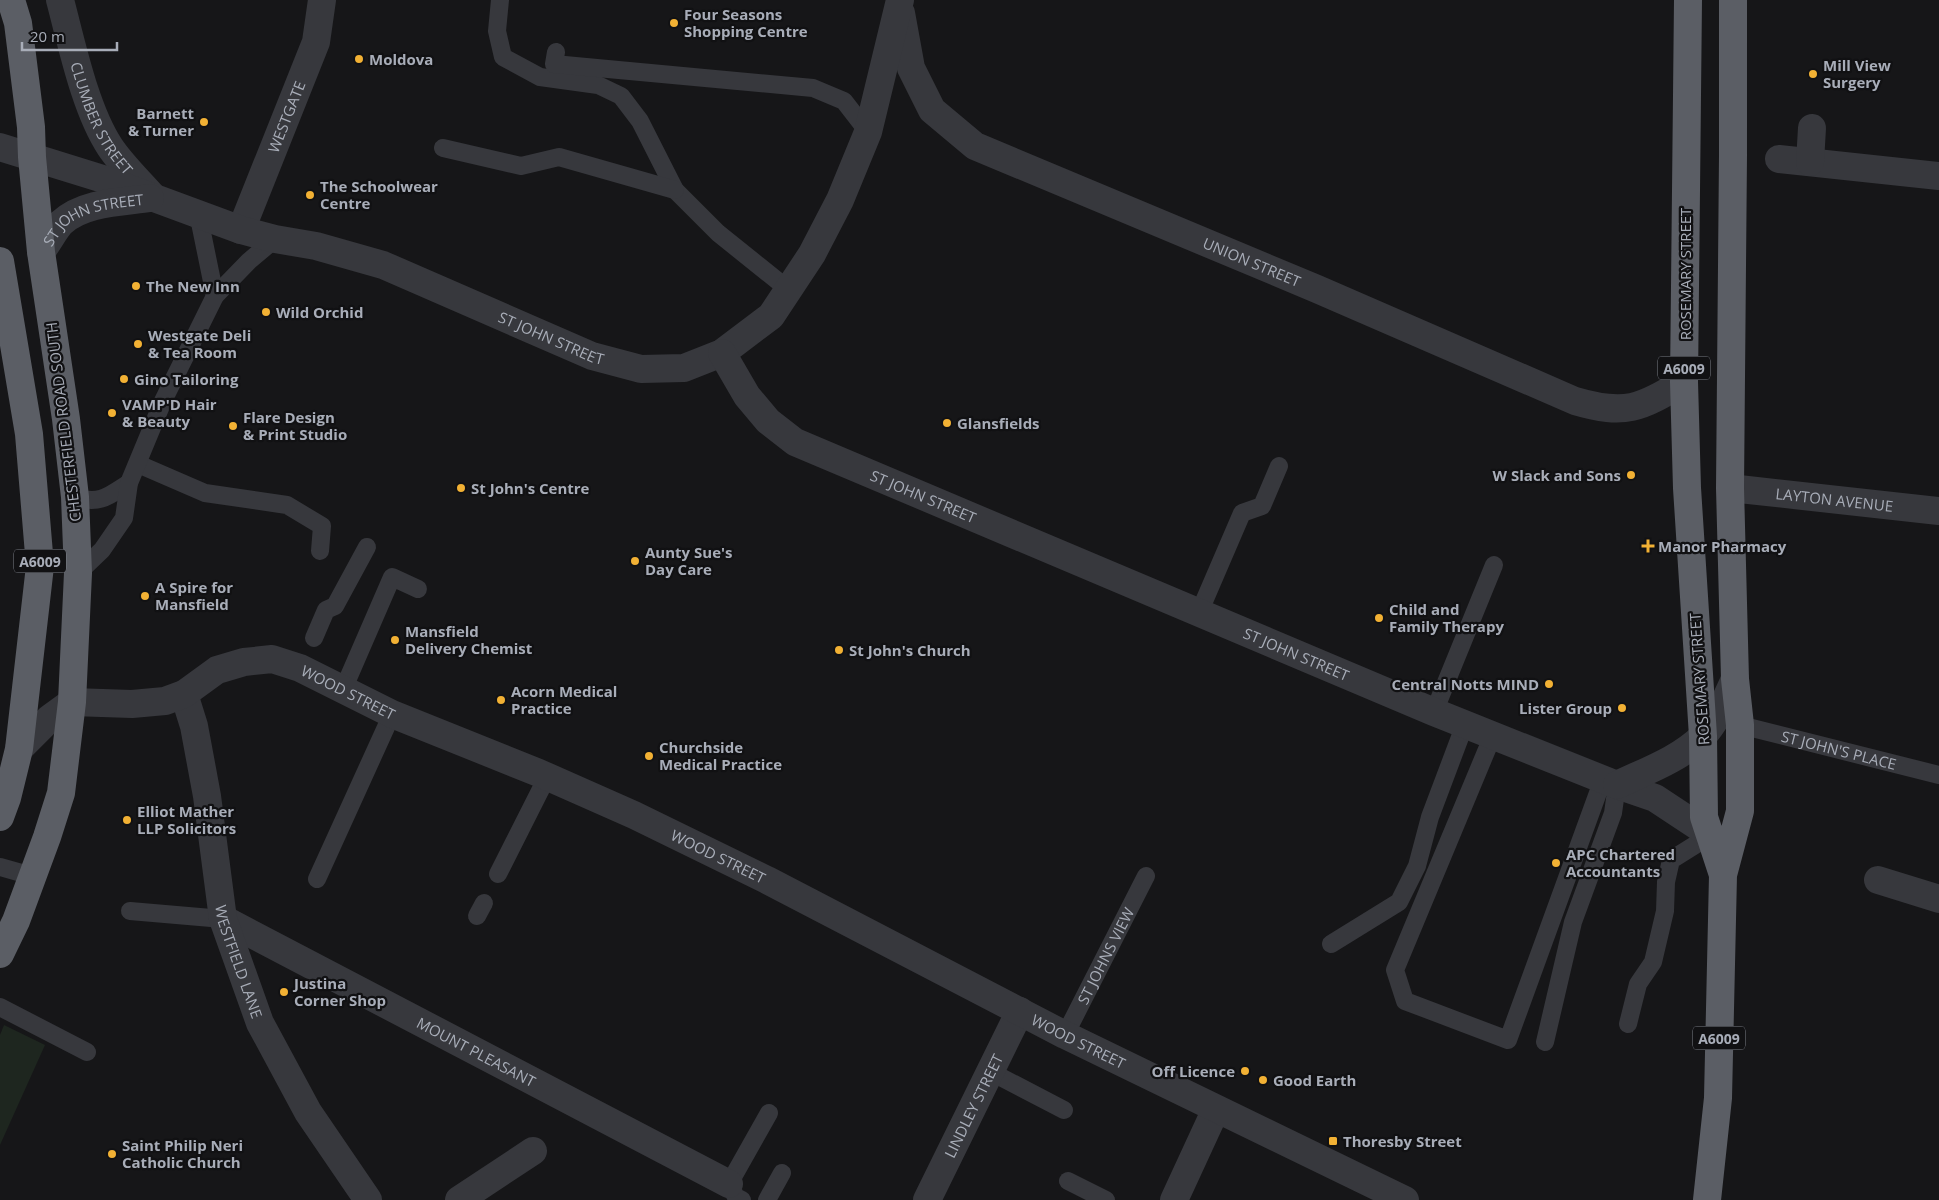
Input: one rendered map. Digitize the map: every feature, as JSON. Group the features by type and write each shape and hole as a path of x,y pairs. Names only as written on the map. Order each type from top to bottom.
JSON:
{"highway":[{"name":"CHESTERFIELD ROAD SOUTH","path":"0,954 8,918 32,876 61,793 72,702 78,573 75,497 66,419 42,252 32,157 31,127 18,23 11,0"},
{"name":"ROSEMARY STREET","path":"1688,0 1684,382 1688,497 1703,736 1704,817 1723,875"},
{"name":"ROSEMARY STREET","path":"1707,1200 1718,1098 1723,875 1740,811 1740,725 1735,679 1730,488 1734,155 1733,0"},
{"name":"A6009","path":"0,261 29,434 40,566 19,749 7,798 0,816"}],"street":[{"name":"CLUMBER STREET","path":"60,0 80,75 100,128 111,148 154,198"},
{"name":"WESTGATE","path":"241,230 316,42 322,0"},
{"name":"UNION STREET","path":"900,2 911,68 932,110 975,146 1317,289 1575,401 1599,408 1620,409 1650,402 1684,382"},
{"path":"722,353 771,316 812,254 840,200 868,132 900,2"},
{"path":"1810,162 1812,128"},
{"name":"ST JOHN STREET","path":"0,147 198,213 241,230 274,239 316,246 383,265 592,356 641,369 684,368 722,353 747,396 768,421 795,442 1434,712 1655,798 1711,835"},
{"path":"1780,160 1939,176"},
{"name":"ST JOHN STREET","path":"42,252 62,223 77,213 99,205 154,198"},
{"name":"LAYTON AVENUE","path":"1730,488 1939,511"},
{"name":"WOOD STREET","path":"72,702 132,704 165,701 184,694 217,670 244,662 272,659 303,661 343,690 392,714 547,777 634,815 740,867 1065,1035 1405,1200"},
{"path":"1610,782 1666,763 1690,748 1703,736 1721,708 1735,679"},
{"name":"WESTFIELD LANE","path":"184,694 194,726 202,770 223,920 260,1023 308,1112 368,1200"},
{"path":"19,749 50,718 72,702"},
{"path":"1878,880 1939,899"},
{"name":"MOUNT PLEASANT","path":"223,920 735,1192"},
{"name":"LINDLEY STREET","path":"926,1200 1020,1011"},
{"path":"1174,1200 1216,1109"},
{"path":"459,1200 532,1151"}],"lane":[{"path":"500,0 497,31 503,57 540,77 598,85 621,96 640,121 675,190 718,233 789,290"},
{"path":"556,52 554,64 813,88 844,101 868,132"},
{"path":"443,148 521,166 559,157 675,190"},
{"path":"198,213 215,296"},
{"path":"78,573 102,550 124,518 129,483 163,401 215,296 249,261 274,239"},
{"path":"138,464 205,493 286,505 322,526 320,551"},
{"path":"1199,613 1242,513 1262,506 1279,466"},
{"path":"75,497 87,501 102,500 129,483"},
{"path":"314,638 326,610 335,606 368,547"},
{"path":"1434,712 1494,565"},
{"path":"343,690 392,577 418,589"},
{"path":"317,879 392,714"},
{"path":"1331,944 1399,902 1417,866 1430,816 1465,724"},
{"name":"ST JOHN'S PLACE","path":"1740,725 1939,775"},
{"path":"1493,736 1395,970 1405,1001 1508,1040 1610,782"},
{"path":"498,874 547,777"},
{"path":"1545,1042 1573,922 1613,813 1610,782"},
{"path":"1628,1024 1638,984 1653,962 1665,911 1666,882 1671,860 1711,835"},
{"path":"0,867 32,876"},
{"name":"ST JOHNS VIEW","path":"1065,1035 1146,876"},
{"path":"130,911 223,920"},
{"path":"0,1007 87,1052"},
{"path":"991,1072 1064,1110"},
{"path":"735,1192 769,1113"},
{"path":"767,1200 782,1173"},
{"path":"1068,1181 1106,1200"}],"shaded area":[{"path":"4,1025 45,1045 0,1145 0,1035"}],"place":[{"name":"Four Seasons Shopping Centre","path":"674,23"},
{"name":"Moldova","path":"359,59"},
{"name":"Mill View Surgery","path":"1813,74"},
{"name":"Barnett & Turner","path":"204,122"},
{"name":"The Schoolwear Centre","path":"310,195"},
{"name":"The New Inn","path":"136,286"},
{"name":"Wild Orchid","path":"266,312"},
{"name":"Westgate Deli & Tea Room","path":"138,344"},
{"name":"Gino Tailoring","path":"124,379"},
{"name":"VAMP'D Hair & Beauty","path":"112,413"},
{"name":"Glansfields","path":"947,423"},
{"name":"Flare Design & Print Studio","path":"233,426"},
{"name":"W Slack and Sons","path":"1631,475"},
{"name":"St John's Centre","path":"461,488"},
{"name":"Manor Pharmacy","path":"1648,546"},
{"name":"Aunty Sue's Day Care","path":"635,561"},
{"name":"A Spire for Mansfield","path":"145,596"},
{"name":"Child and Family Therapy","path":"1379,618"},
{"name":"Mansfield Delivery Chemist","path":"395,640"},
{"name":"St John's Church","path":"839,650"},
{"name":"Central Notts MIND","path":"1549,684"},
{"name":"Acorn Medical Practice","path":"501,700"},
{"name":"Lister Group","path":"1622,708"},
{"name":"Churchside Medical Practice","path":"649,756"},
{"name":"Elliot Mather LLP Solicitors","path":"127,820"},
{"name":"APC Chartered Accountants","path":"1556,863"},
{"name":"Justina Corner Shop","path":"284,992"},
{"name":"Off Licence","path":"1245,1071"},
{"name":"Good Earth","path":"1263,1080"},
{"name":"Thoresby Street","path":"1333,1141"},
{"name":"Saint Philip Neri Catholic Church","path":"112,1154"}]}
